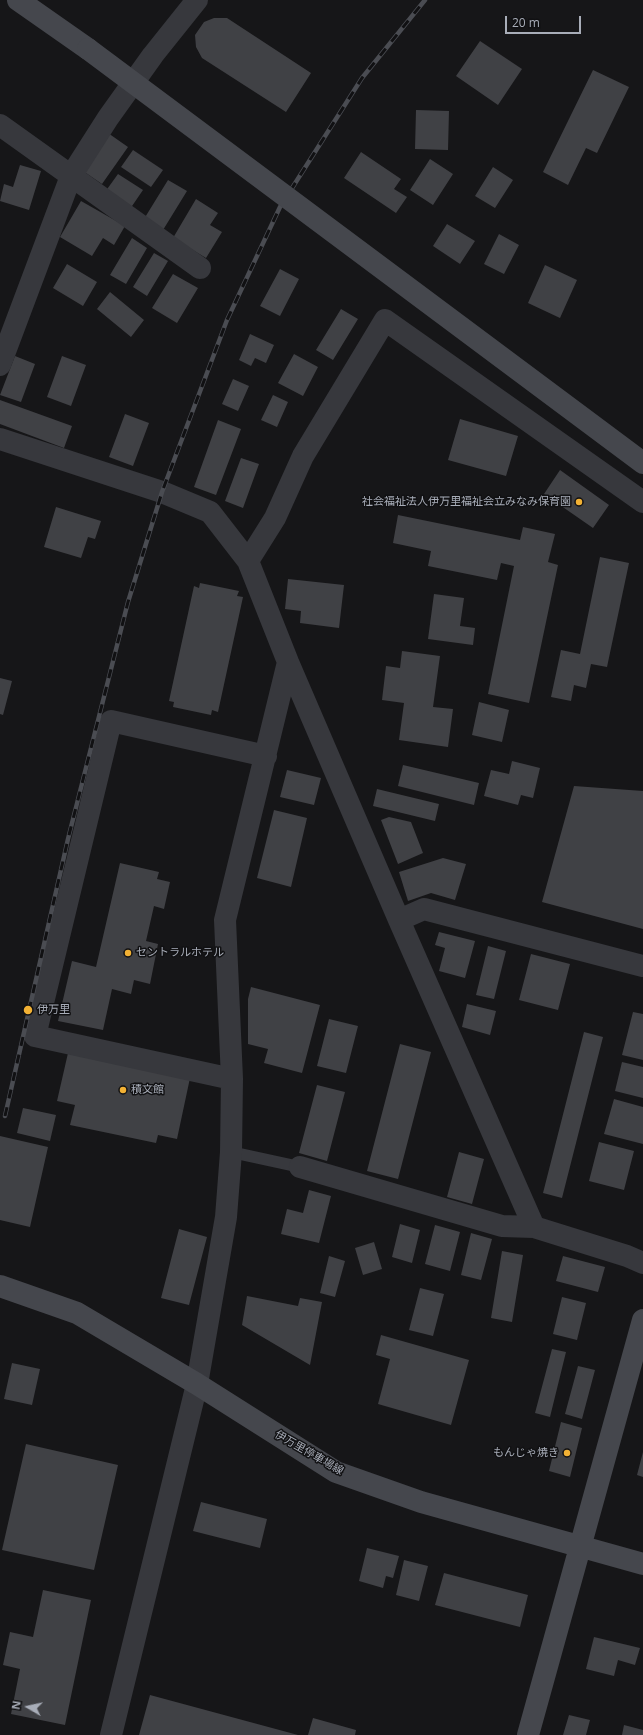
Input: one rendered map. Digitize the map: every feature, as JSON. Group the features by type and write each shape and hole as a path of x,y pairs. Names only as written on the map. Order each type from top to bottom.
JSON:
{"street":[{"path":"18,0 88,49 643,463"},
{"path":"0,365 71,176 108,118 197,0"},
{"path":"0,125 200,268"},
{"path":"248,561 275,518 303,456 385,320 643,502"},
{"path":"0,439 162,492 210,512 248,561 288,662 399,920 534,1227"},
{"path":"111,1735 197,1384 226,1217 231,1152 232,1079 225,920 288,662"},
{"path":"232,1079 35,1036 112,722 266,756"},
{"path":"399,920 424,909 643,966"},
{"path":"300,1167 502,1226 534,1227 627,1256 643,1263"},
{"name":"伊万里停車場線","path":"0,1286 77,1313 197,1384 336,1472 421,1502 643,1564"},
{"path":"528,1735 643,1320"}],"lane":[{"path":"231,1152 300,1167"}],"building":[{"path":"214,18 227,18 311,73 286,112 202,58 196,47 195,35 204,22"},
{"path":"480,41 522,69 498,105 456,76"},
{"path":"593,70 629,87 597,153 586,148 568,185 543,172"},
{"path":"416,110 449,111 448,150 415,149"},
{"path":"108,133 128,147 102,184 83,171"},
{"path":"133,150 163,170 151,187 121,167"},
{"path":"361,152 401,179 394,189 407,197 396,213 344,178"},
{"path":"430,159 453,174 433,205 410,190"},
{"path":"20,165 41,171 29,210 0,201 4,184 13,187"},
{"path":"493,167 513,180 495,208 475,196"},
{"path":"118,174 143,190 130,209 105,192"},
{"path":"168,180 187,191 163,230 144,219"},
{"path":"196,199 218,213 210,225 222,232 206,258 173,238"},
{"path":"81,201 125,226 114,245 103,238 92,256 60,237"},
{"path":"447,224 475,241 460,264 433,246"},
{"path":"499,234 519,245 504,274 484,264"},
{"path":"132,238 147,248 126,284 110,275"},
{"path":"154,253 168,261 147,296 133,287"},
{"path":"67,264 97,282 83,306 53,288"},
{"path":"545,265 577,280 560,318 528,303"},
{"path":"280,269 299,279 280,316 260,306"},
{"path":"173,274 198,288 177,323 152,308"},
{"path":"110,292 144,320 131,337 97,309"},
{"path":"341,309 358,319 333,360 316,350"},
{"path":"250,334 274,345 266,363 255,358 251,366 239,360"},
{"path":"294,354 318,367 303,396 278,383"},
{"path":"15,356 35,364 21,402 0,395"},
{"path":"62,356 86,365 71,406 47,397"},
{"path":"233,379 249,386 238,411 222,404"},
{"path":"273,395 288,402 277,427 261,420"},
{"path":"0,400 72,426 64,448 0,424"},
{"path":"125,414 149,423 133,466 109,457"},
{"path":"460,419 518,436 506,476 448,460"},
{"path":"218,420 241,429 216,495 194,487"},
{"path":"241,458 259,464 243,508 225,501"},
{"path":"560,470 609,505 593,528 544,494"},
{"path":"56,507 101,521 95,539 88,537 81,558 44,547"},
{"path":"398,515 520,540 523,527 555,534 548,562 558,565 529,703 488,694 514,566 501,563 497,580 428,566 431,551 393,543"},
{"path":"600,557 629,563 607,667 591,664 586,688 574,685 571,701 551,697 561,650 580,654"},
{"path":"288,579 344,585 339,628 300,623 301,611 285,609"},
{"path":"200,583 239,591 237,596 243,597 218,712 212,710 211,715 173,707 174,702 169,701 194,586 199,588"},
{"path":"434,594 464,598 460,626 475,628 473,645 428,639"},
{"path":"402,651 440,656 433,707 453,709 448,747 399,740 404,703 382,700 386,666 400,668"},
{"path":"0,678 12,681 3,715 0,714"},
{"path":"479,702 509,710 502,742 472,735"},
{"path":"512,761 540,768 533,798 521,795 518,805 484,796 491,770 509,774"},
{"path":"403,765 479,783 474,805 398,786"},
{"path":"287,770 321,778 314,805 280,797"},
{"path":"574,786 643,791 643,929 542,902"},
{"path":"377,789 439,804 435,821 373,806"},
{"path":"274,810 307,818 291,887 257,878"},
{"path":"389,817 411,822 423,853 398,864 381,820"},
{"path":"443,858 466,864 455,900 431,893 408,901 399,872"},
{"name":"セントラルホテル","path":"120,863 159,872 157,879 170,882 164,909 154,906 146,941 158,944 150,984 134,980 131,994 112,989 103,1030 58,1021 72,961 96,967"},
{"path":"439,932 475,941 465,978 439,971 445,948 435,945"},
{"path":"488,946 506,951 494,999 476,995"},
{"path":"531,954 570,964 558,1010 519,1000"},
{"path":"251,987 320,1005 302,1073 264,1063 268,1049 248,1044 248,999"},
{"path":"467,1004 496,1011 490,1035 462,1027"},
{"path":"633,1012 643,1014 643,1060 622,1055"},
{"path":"329,1019 358,1026 346,1073 317,1066"},
{"path":"584,1032 603,1037 562,1198 543,1193"},
{"path":"400,1044 431,1052 398,1179 367,1171"},
{"name":"積文館","path":"68,1053 190,1078 177,1139 158,1135 156,1143 70,1125 75,1105 57,1101"},
{"path":"622,1062 643,1067 643,1098 615,1091"},
{"path":"317,1085 345,1092 327,1161 299,1153"},
{"path":"614,1099 643,1107 643,1144 604,1134"},
{"path":"23,1108 56,1115 50,1141 17,1133"},
{"path":"0,1136 48,1147 30,1227 0,1220"},
{"path":"599,1142 634,1151 624,1190 589,1181"},
{"path":"459,1152 484,1159 472,1204 447,1197"},
{"path":"309,1190 331,1196 319,1243 281,1234 287,1209 303,1213"},
{"path":"400,1224 420,1230 412,1263 392,1257"},
{"path":"435,1225 460,1232 450,1271 425,1264"},
{"path":"179,1229 207,1237 189,1305 161,1298"},
{"path":"471,1233 492,1239 481,1280 461,1275"},
{"path":"374,1242 382,1269 363,1275 355,1248"},
{"path":"502,1251 523,1255 512,1322 491,1318"},
{"path":"329,1256 345,1261 335,1297 320,1293"},
{"path":"563,1256 605,1267 598,1292 556,1281"},
{"path":"420,1288 444,1294 433,1336 409,1330"},
{"path":"247,1296 298,1306 300,1298 322,1302 310,1365 242,1325"},
{"path":"562,1297 586,1303 577,1340 553,1334"},
{"path":"381,1335 469,1360 451,1425 378,1404 390,1359 376,1355"},
{"path":"552,1349 566,1352 550,1417 535,1413"},
{"path":"12,1363 40,1369 32,1405 4,1399"},
{"path":"578,1366 595,1370 582,1419 565,1414"},
{"path":"561,1422 582,1428 570,1477 549,1471"},
{"path":"26,1444 118,1465 94,1570 2,1550"},
{"path":"643,1452 643,1477 637,1475"},
{"path":"201,1502 267,1519 260,1548 193,1531"},
{"path":"367,1548 399,1556 393,1578 386,1576 383,1588 359,1581"},
{"path":"404,1560 428,1566 419,1601 396,1595"},
{"path":"444,1573 528,1595 520,1627 435,1605"},
{"path":"43,1590 91,1600 65,1725 11,1714 20,1669 3,1665 10,1632 33,1637"},
{"path":"594,1637 640,1648 635,1665 618,1660 614,1676 586,1669"},
{"path":"150,1695 298,1735 139,1735"},
{"path":"569,1715 590,1720 586,1735 563,1735"},
{"path":"313,1718 356,1730 355,1735 308,1735"},
{"path":"624,1725 643,1730 643,1735 622,1735"}],"railway":[{"path":"5,1116 68,839 128,602 162,492 227,320 280,207 362,78 425,0"}],"place":[{"name":"社会福祉法人伊万里福祉会立みなみ保育園","path":"579,502"},
{"name":"セントラルホテル","path":"128,953"},
{"name":"伊万里","path":"28,1010"},
{"name":"積文館","path":"123,1090"},
{"name":"もんじゃ焼き","path":"567,1453"}]}
